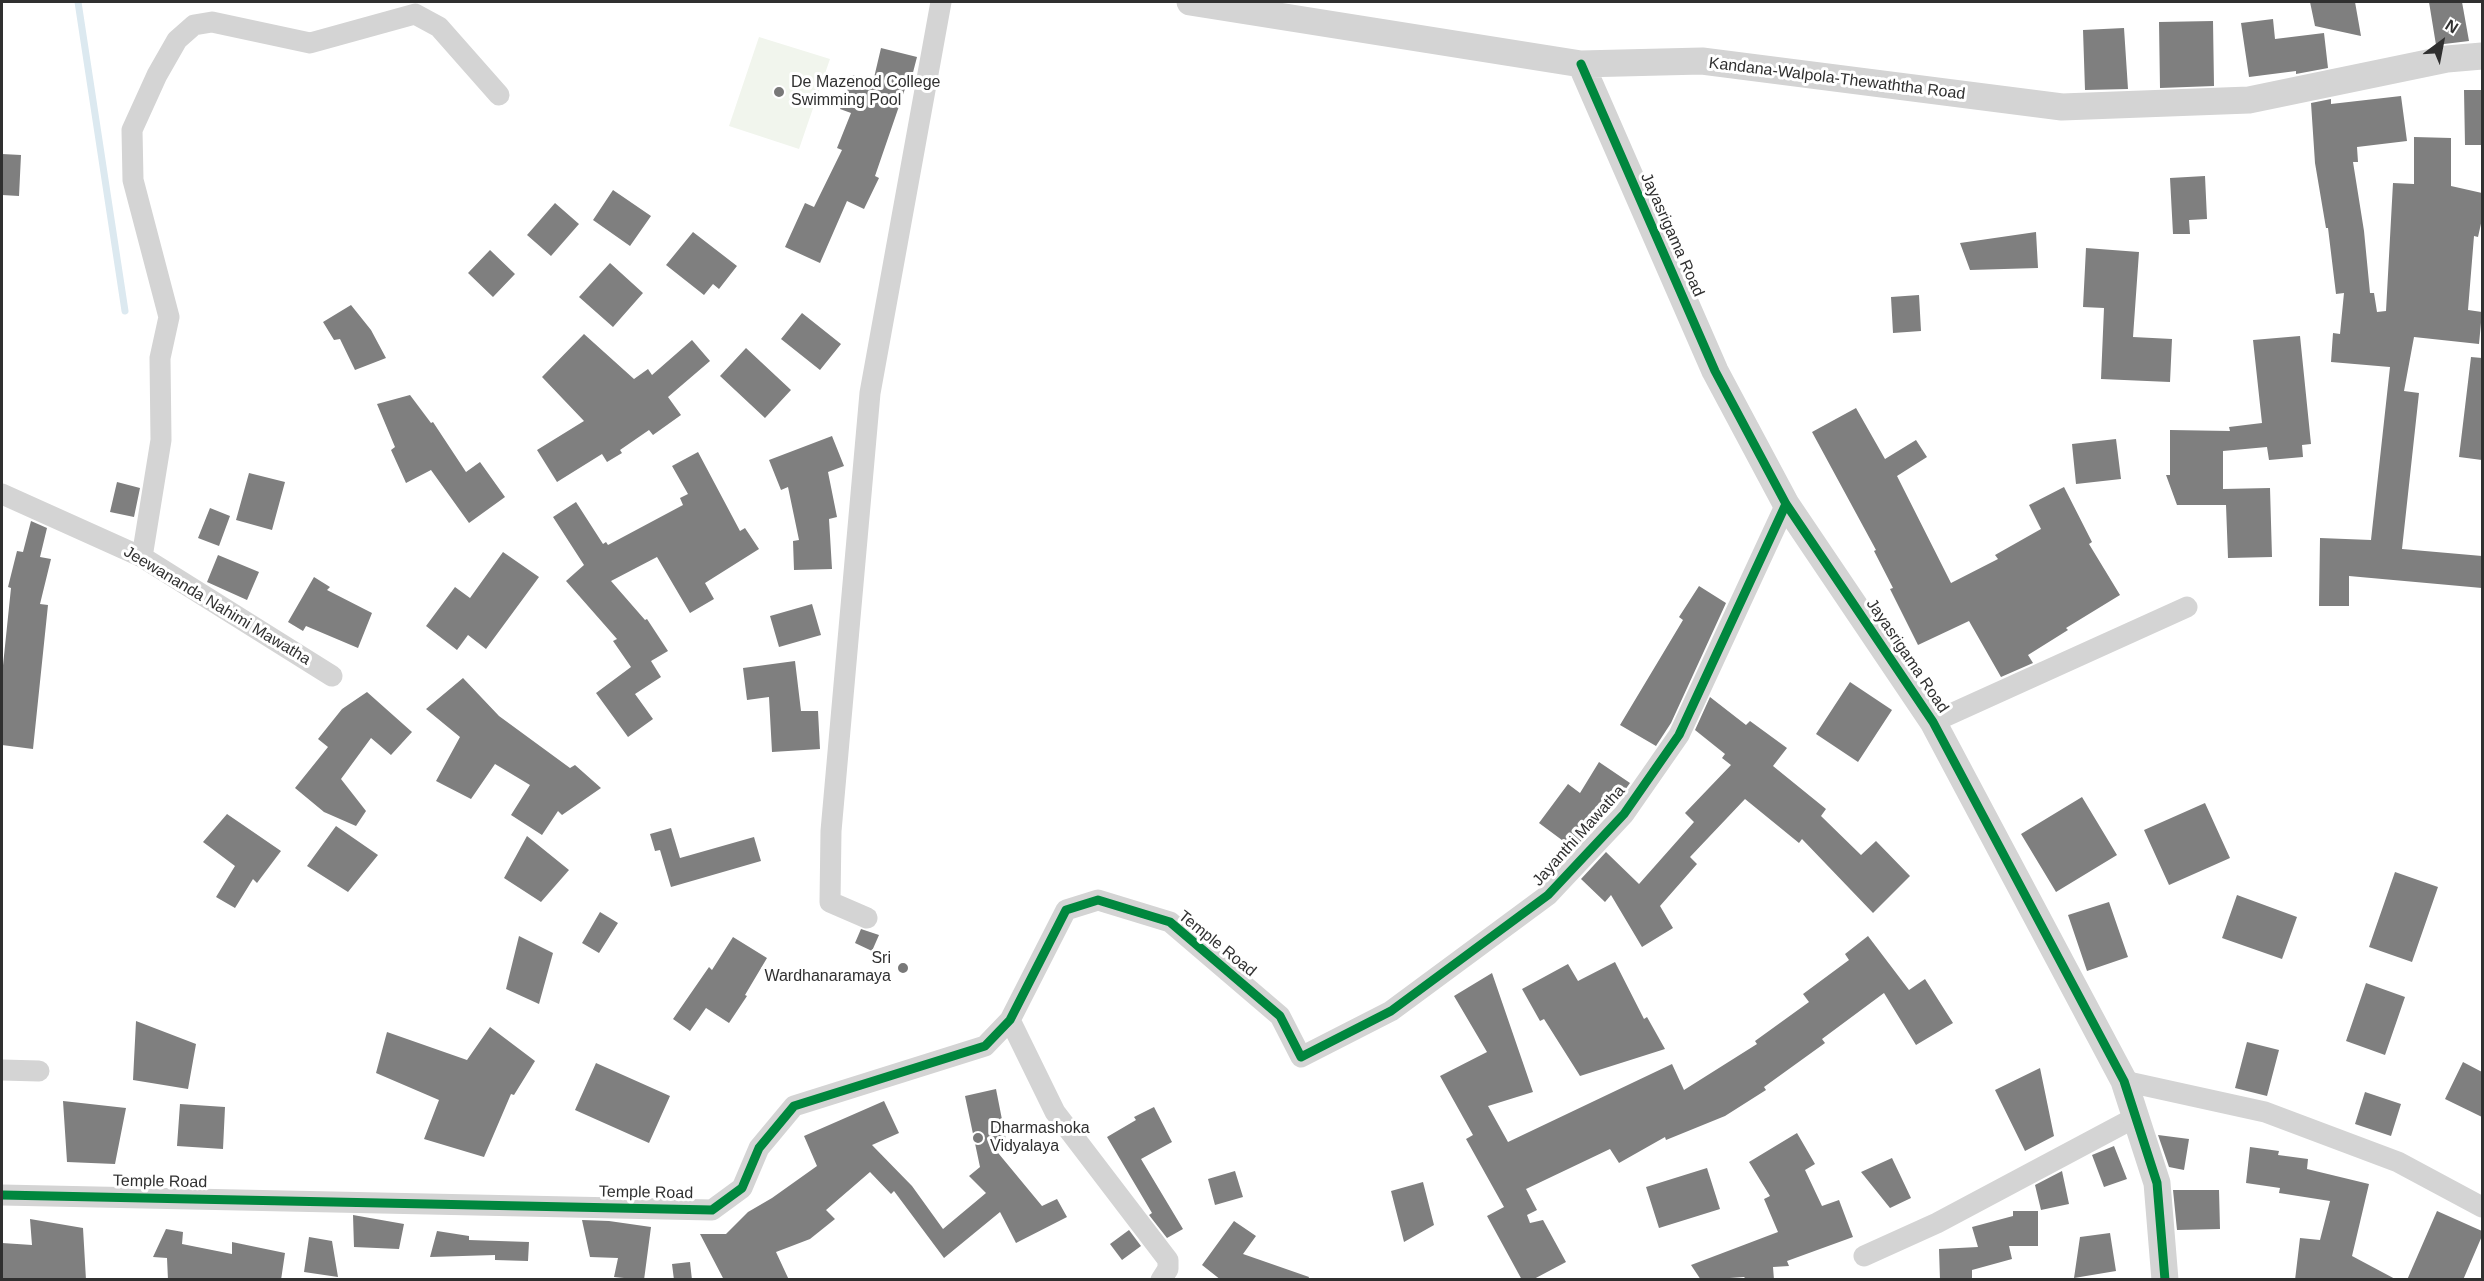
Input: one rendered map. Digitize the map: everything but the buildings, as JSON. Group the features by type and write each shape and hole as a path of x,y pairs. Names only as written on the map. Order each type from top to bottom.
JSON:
{"street":[{"path":"867,918 830,902 831,831 870,393 941,2"},
{"name":"Kandana-Walpola-Thewaththa Road","path":"1190,2 1581,64 1702,61 2062,107 2249,100 2447,60 2482,56"},
{"path":"142,557 162,441 160,358 169,317 133,180 132,130 157,75 177,40 194,25 212,22 310,43 415,14 439,27 499,95"},
{"name":"Jayasrigama Road","path":"1581,64 1715,371 1786,504 1933,722 2124,1081 2157,1183 2165,1280"},
{"name":"Jeewananda Nahimi Mawatha","path":"2,494 142,557 332,676"},
{"name":"Jayanthi Mawatha","path":"1300,1057 1391,1011 1539,902 1624,814 1679,735 1786,504"},
{"path":"1933,722 2187,608"},
{"name":"Temple Road","path":"2,1195 712,1210 742,1188 759,1148 794,1106 985,1046 1010,1020 1066,910 1098,900 1170,922 1280,1016 1300,1057"},
{"path":"1010,1020 1055,1112 1168,1260 1168,1269 1161,1280"},
{"path":"2,1070 39,1071"},
{"path":"2124,1081 2265,1112 2398,1162 2482,1207"},
{"path":"1864,1256 1947,1218 2136,1117"}],"shaded area":[{"name":"De Mazenod College Swimming Pool","path":"759,37 830,59 799,149 729,126"}],"waterway":[{"path":"78,2 125,311"}],"cycle path":[{"path":"1581,64 1715,371 1786,504 1933,722 2124,1081 2157,1183 2165,1280"},
{"path":"2,1195 712,1210 742,1188 759,1148 794,1106 985,1046 1010,1020 1066,910 1098,900 1170,922 1280,1016 1301,1057 1391,1011 1548,895 1624,814 1679,735 1786,504"}],"place":[{"name":"De Mazenod College Swimming Pool","path":"779,92"},
{"name":"Sri Wardhanaramaya","path":"903,968"},
{"name":"Dharmashoka Vidyalaya","path":"978,1138"}]}
